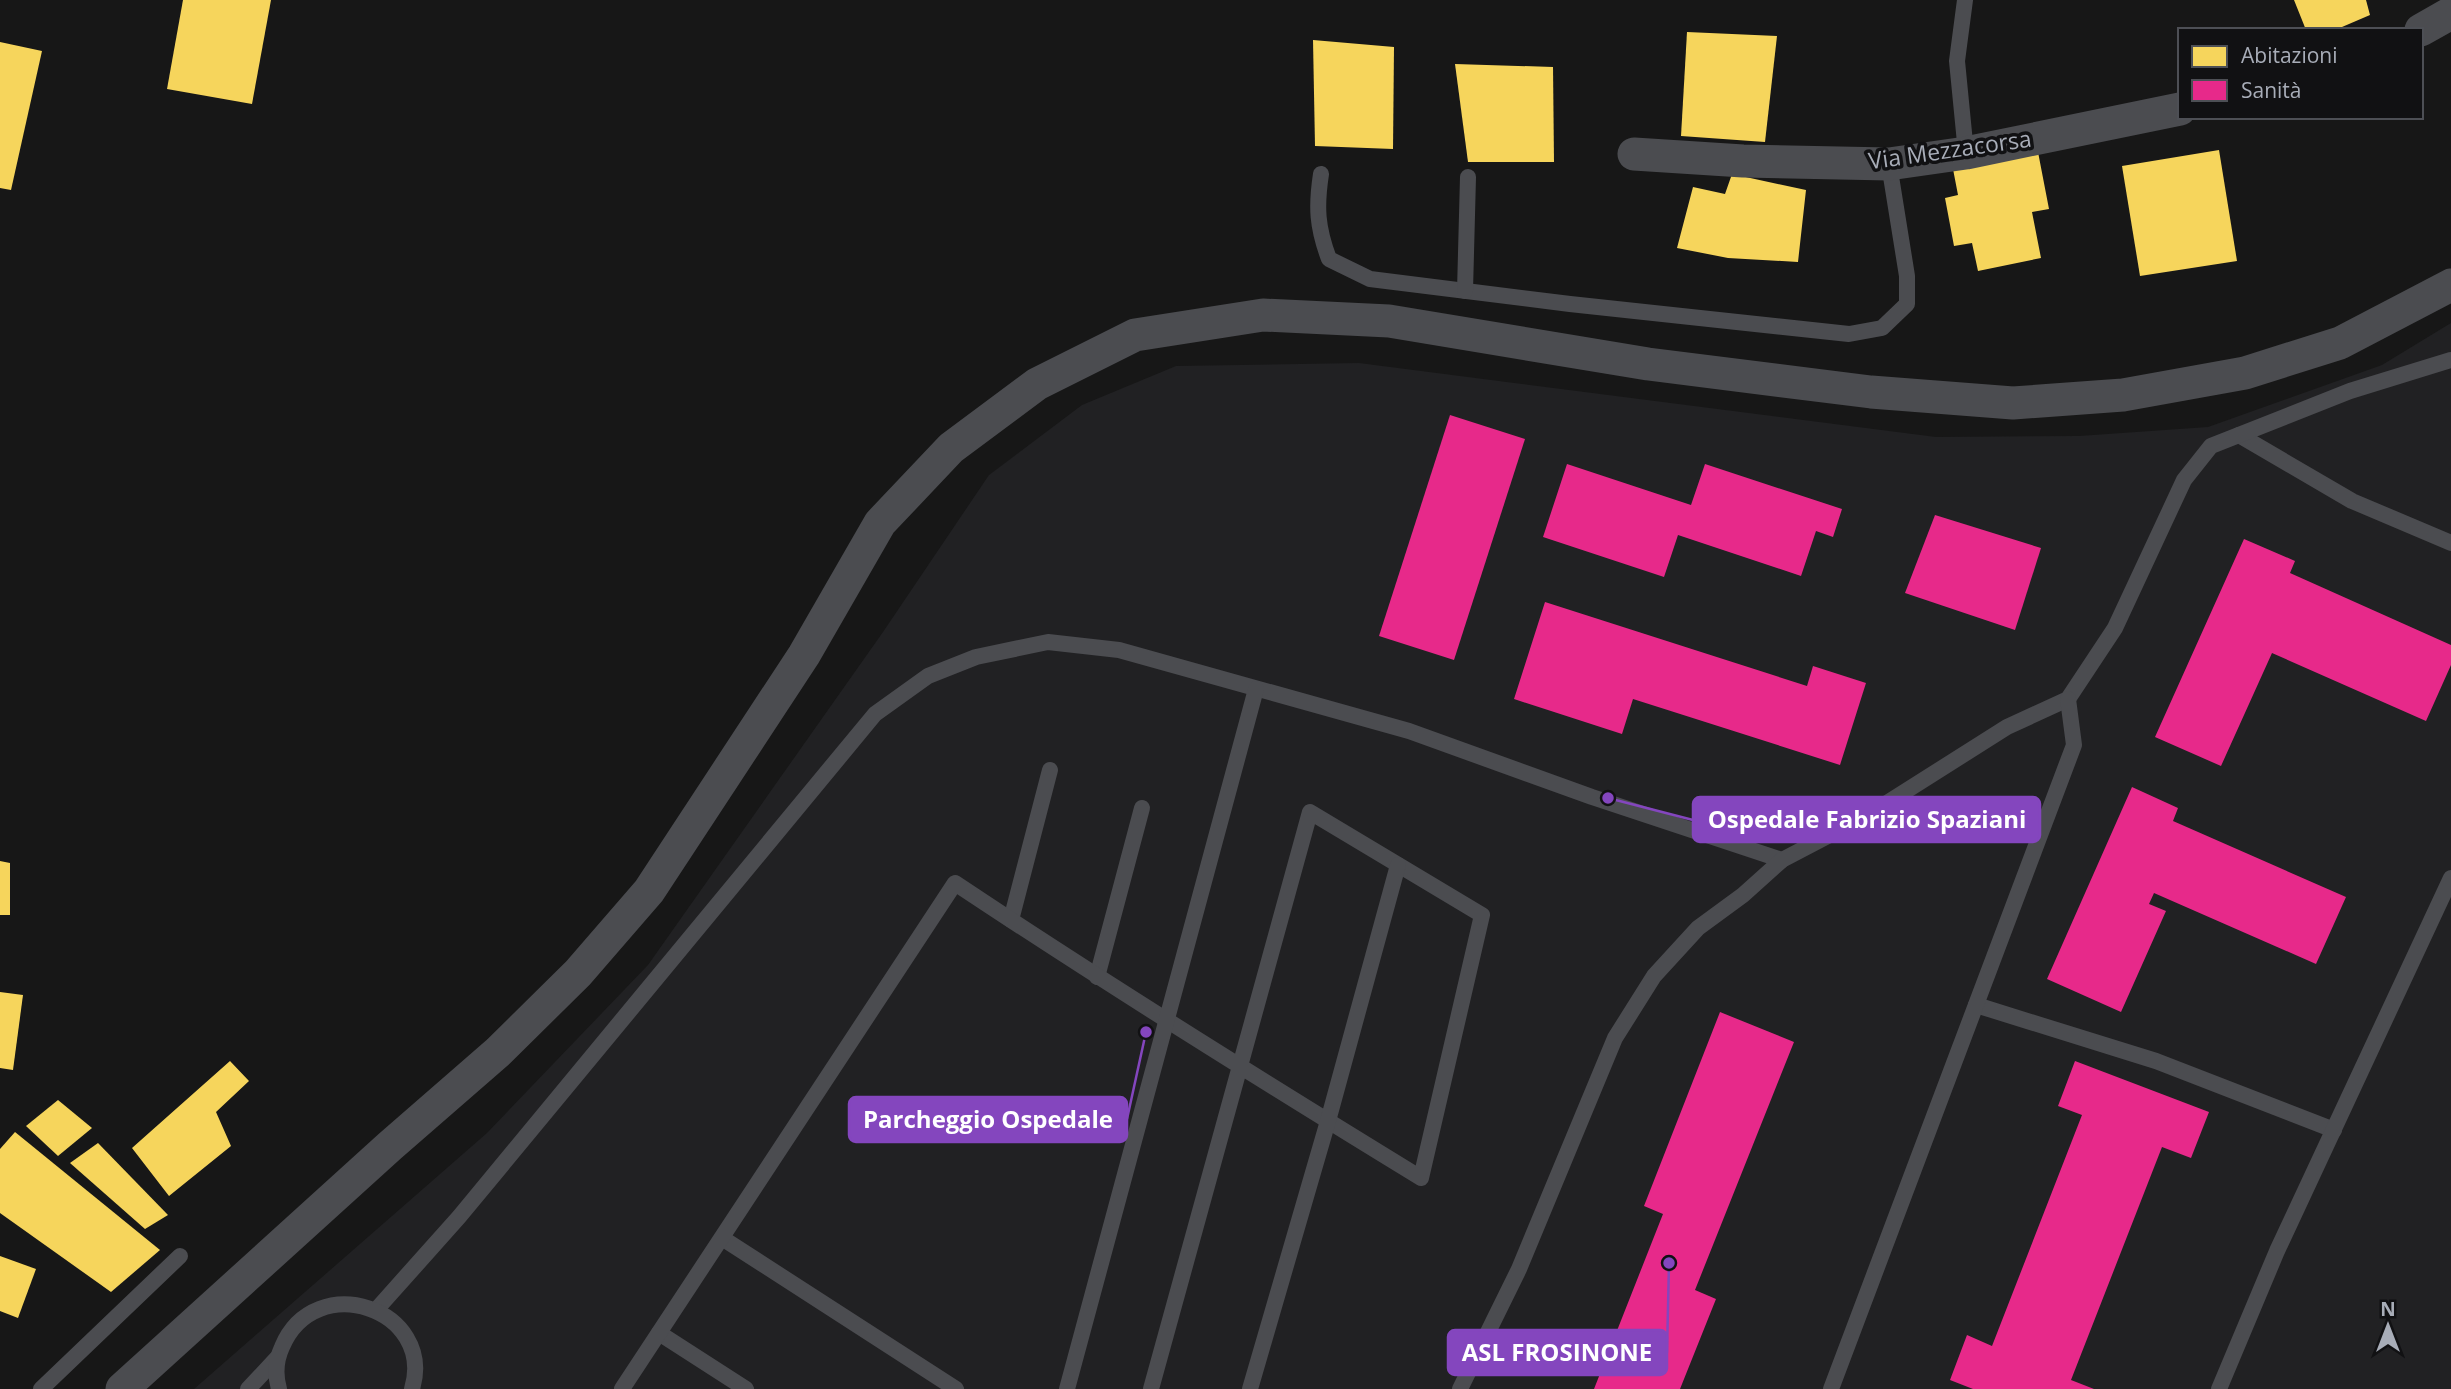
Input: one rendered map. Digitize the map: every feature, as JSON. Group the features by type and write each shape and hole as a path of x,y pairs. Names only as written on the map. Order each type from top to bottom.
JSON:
{"street":[{"path":"2423,29 2451,13"},
{"name":"Via Mezzacorsa","path":"1634,154 1743,162 1889,164 1966,153 2178,109"},
{"path":"122,1389 390,1146 499,1052 578,973 649,891 803,655 880,523 951,448 1037,384 1135,335 1263,315 1389,321 1648,364 1871,393 2013,403 2123,395 2245,373 2340,343 2451,285"}],"lane":[{"path":"1965,0 1957,61 1966,153"},
{"path":"1321,174 1317,201 1319,233 1329,258 1370,279 1849,334 1882,328 1907,304 1907,276 1889,164"},
{"path":"1465,291 1468,177"},
{"path":"1460,1389 1519,1269 1615,1038 1654,976 1698,928 1743,895 1782,860 1868,815 2007,727 2068,699 2115,628 2185,480 2211,446 2350,391 2451,360"},
{"path":"2239,435 2352,501 2451,543"},
{"path":"376,1310 459,1217 875,714 928,676 976,657 1048,642 1119,650 1409,731 1579,793 1782,860"},
{"path":"1067,1389 1256,689"},
{"path":"1831,1389 2074,745 2068,699"},
{"path":"1011,920 1050,770"},
{"path":"1097,977 1142,808"},
{"path":"622,1389 955,883 1165,1021 1241,1068 1421,1178 1482,915 1310,812 1241,1068 1151,1389"},
{"path":"1250,1389 1328,1121 1398,865"},
{"path":"2219,1389 2277,1251 2451,878"},
{"path":"1976,1005 2156,1062 2334,1130"},
{"path":"722,1238 956,1389"},
{"path":"41,1389 180,1256"},
{"path":"248,1389 277,1358 287,1335 304,1316 327,1306 352,1303 376,1310 394,1322 407,1340 413,1360 412,1389"},
{"path":"659,1333 746,1389"},
{"path":"277,1358 279,1389"}],"shaded area":[{"path":"2451,323 2451,1389 194,1389 487,1133 648,965 883,632 989,475 1082,405 1176,366 1359,363 1936,437 2079,436 2208,427 2382,365"}],"building: Abitazioni":[{"path":"183,0 271,0 252,104 167,89"},
{"path":"2294,0 2366,0 2370,15 2340,28 2305,28"},
{"path":"1687,32 1777,36 1765,142 1681,136"},
{"path":"1313,40 1394,47 1393,149 1315,146"},
{"path":"0,42 42,51 11,190 0,188"},
{"path":"1455,64 1553,67 1554,162 1468,162"},
{"path":"2219,150 2237,261 2140,276 2122,166"},
{"path":"2038,152 2049,209 2032,212 2041,258 1978,271 1972,243 1954,246 1945,198 1958,195 1953,169"},
{"path":"1732,174 1806,190 1798,262 1728,258 1677,248 1693,187 1725,194"},
{"path":"0,861 10,863 10,915 0,915"},
{"path":"0,992 23,995 13,1070 0,1068"},
{"path":"230,1061 249,1081 216,1112 231,1146 169,1196 132,1148"},
{"path":"58,1100 92,1128 58,1156 26,1126"},
{"path":"15,1132 160,1250 111,1292 0,1213 0,1149"},
{"path":"98,1143 168,1215 145,1229 70,1163"},
{"path":"0,1256 36,1269 18,1318 0,1311"}],"building: Sanità":[{"path":"1450,415 1525,439 1454,660 1379,636"},
{"path":"1567,464 1691,505 1705,464 1842,509 1833,537 1816,531 1801,576 1678,535 1664,577 1543,537"},
{"path":"1935,515 2041,548 2015,630 1905,593"},
{"path":"2244,539 2295,561 2290,573 2451,645 2451,665 2426,721 2272,653 2221,766 2155,737"},
{"path":"1545,602 1807,686 1813,666 1866,683 1840,765 1633,699 1622,734 1514,699"},
{"path":"2132,787 2178,808 2173,821 2346,897 2316,964 2154,893 2149,904 2166,911 2121,1012 2047,979"},
{"path":"1720,1012 1794,1042 1695,1290 1716,1299 1680,1389 1594,1389 1663,1214 1644,1206"},
{"path":"2075,1061 2209,1112 2191,1158 2162,1147 2071,1380 2094,1389 1973,1389 1950,1380 1967,1335 1992,1346 2082,1115 2058,1106"}],"place":[{"name":"Ospedale Fabrizio Spaziani","path":"1608,798"},
{"name":"Parcheggio Ospedale","path":"1146,1032"},
{"name":"ASL FROSINONE","path":"1669,1263"}]}
